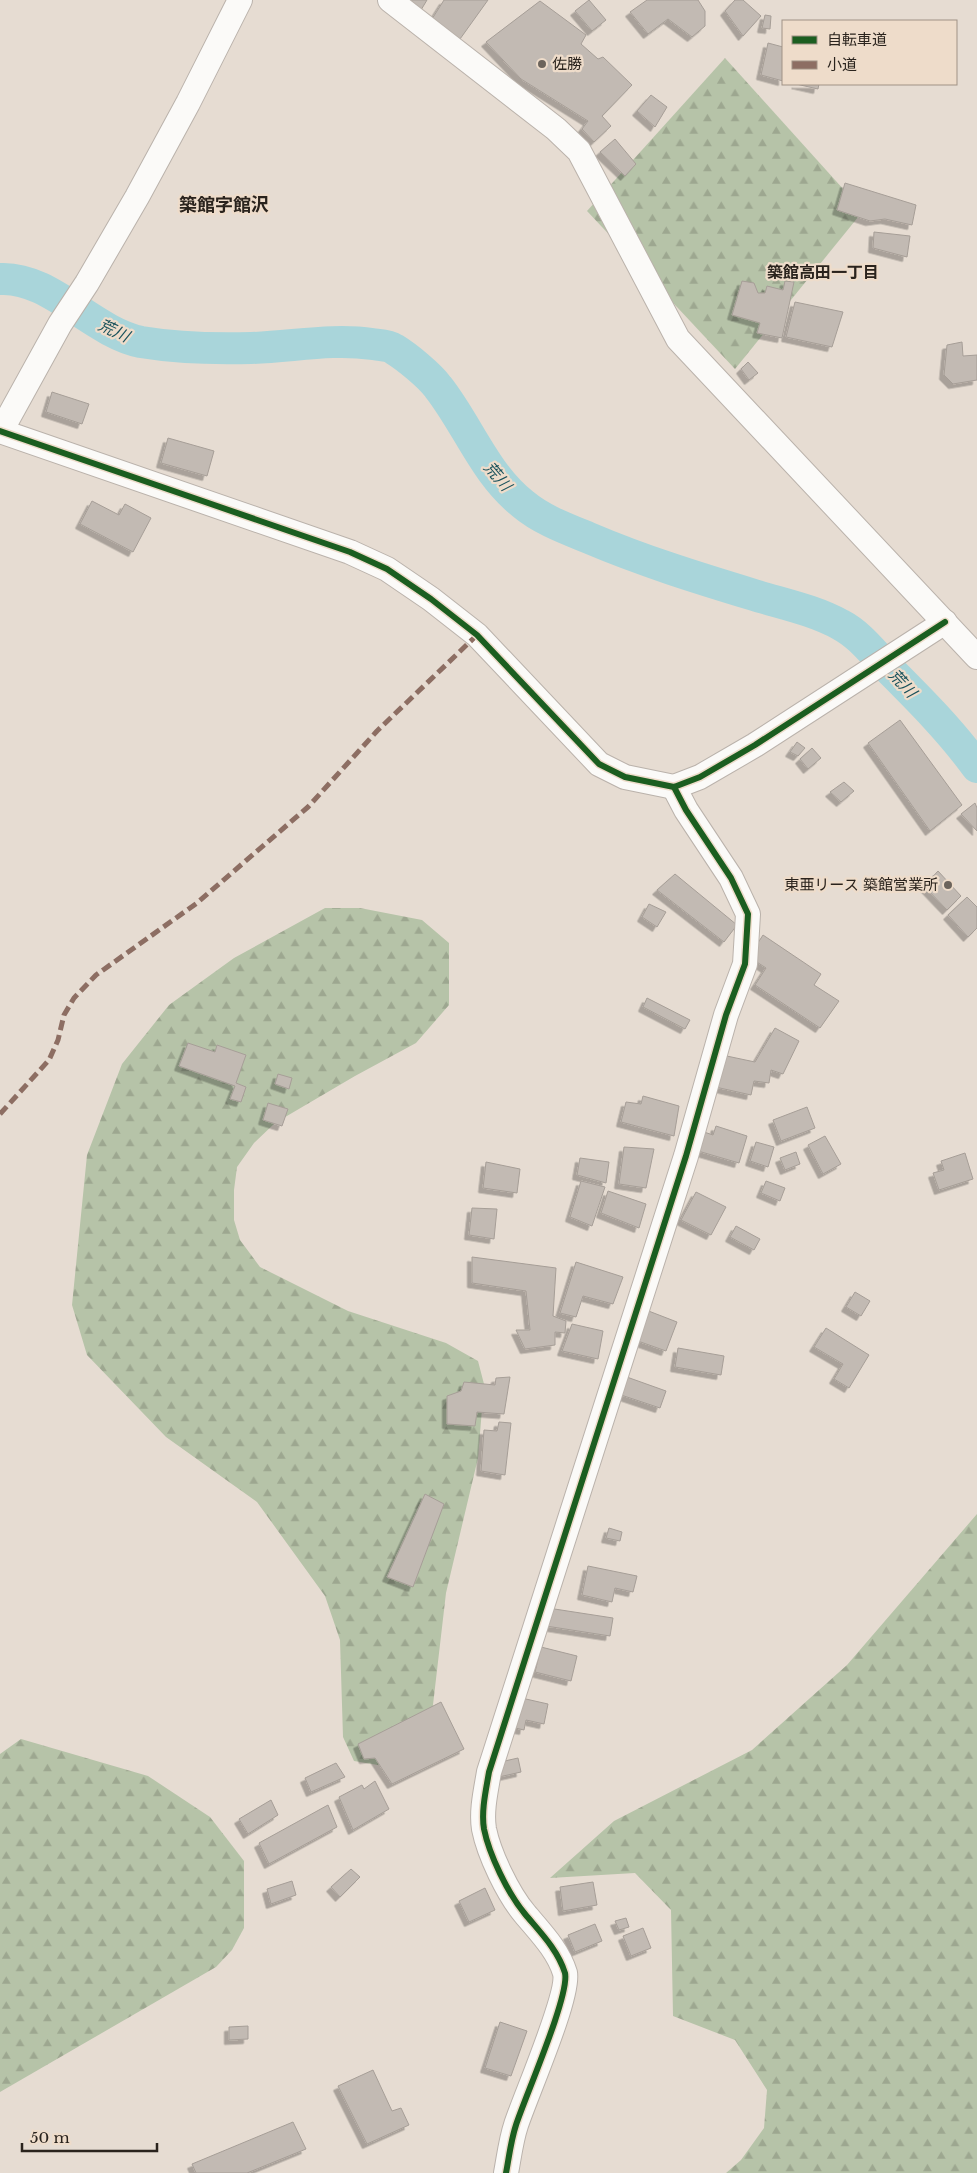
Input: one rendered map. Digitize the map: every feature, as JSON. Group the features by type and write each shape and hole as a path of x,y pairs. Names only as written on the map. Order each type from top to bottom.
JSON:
{"street":[{"path":"240,0 188,103 87,283 60,324 0,431 350,552 387,569 432,599 477,635 600,764 625,777 674,787 700,776 755,745 945,622"},
{"path":"390,0 556,129 579,152 678,339 977,657"},
{"path":"506,2173 515,2126 559,2007 565,1975 552,1947 523,1911 495,1863 484,1828 484,1807 489,1772 686,1156 726,1015 745,964 748,914 731,878 686,810 674,787"}],"green space":[{"path":"725,58 863,211 735,369 587,211"},
{"path":"325,908 360,908 422,920 449,943 449,1005 416,1043 275,1123 254,1143 237,1167 234,1190 234,1220 240,1240 260,1267 348,1311 446,1343 478,1361 484,1384 478,1458 446,1593 431,1722 384,1766 354,1761 343,1737 340,1640 325,1596 257,1502 166,1437 87,1355 72,1305 87,1155 122,1064 169,1005 234,958"},
{"path":"977,1514 977,2173 726,2173 741,2160 764,2128 767,2090 735,2040 673,2016 671,1910 635,1873 550,1878 614,1821 752,1750 847,1665"},
{"path":"21,1739 148,1776 210,1817 244,1861 244,1928 232,1950 216,1967 0,2092 0,1754"}],"building":[{"path":"406,0 427,0 421,10"},
{"path":"444,0 488,0 460,39 432,19"},
{"path":"589,0 606,20 592,31 575,11"},
{"path":"647,0 698,0 705,11 705,26 692,37 668,19 648,34 630,12"},
{"path":"735,0 743,0 761,16 743,36 725,11"},
{"path":"540,1 586,35 581,44 598,59 603,57 632,85 602,116 611,126 594,142 582,129 588,121 521,79 486,42"},
{"path":"765,15 771,16 770,29 762,28"},
{"path":"768,43 782,47 782,81 761,75"},
{"path":"800,85 819,85 818,89"},
{"path":"651,95 667,107 655,127 637,111"},
{"path":"615,139 636,164 625,176 600,152"},
{"path":"845,183 916,205 912,225 885,219 870,221 837,210"},
{"path":"874,232 910,236 907,257 873,248"},
{"path":"742,281 754,283 758,293 765,293 767,286 783,290 785,281 794,282 782,338 757,333 760,323 732,315"},
{"path":"795,302 843,312 832,347 786,337"},
{"path":"962,342 963,356 977,355 977,380 953,384 944,375 947,345"},
{"path":"748,362 758,373 749,380 741,369"},
{"path":"52,392 89,404 82,424 46,412"},
{"path":"168,438 214,451 207,476 161,463"},
{"path":"92,501 119,515 125,504 151,518 133,552 80,524"},
{"path":"900,720 962,805 930,831 868,743"},
{"path":"797,742 805,748 798,756 790,752"},
{"path":"812,748 821,758 808,769 800,759"},
{"path":"844,782 854,791 841,802 830,792"},
{"path":"975,803 977,808 977,831 961,814"},
{"path":"938,871 961,896 947,910 924,886"},
{"path":"675,874 737,925 724,942 657,890"},
{"path":"967,897 977,907 977,928 968,937 948,915"},
{"path":"649,904 666,912 657,927 642,917"},
{"path":"763,935 821,974 814,985 839,1001 820,1028 755,985 766,968 749,957"},
{"path":"647,998 690,1020 685,1029 643,1007"},
{"path":"775,1028 799,1041 783,1074 771,1070 769,1083 754,1081 751,1095 711,1086 722,1055 755,1062"},
{"path":"188,1043 215,1052 217,1045 246,1055 236,1083 246,1087 241,1102 230,1099 235,1086 179,1066"},
{"path":"278,1074 292,1078 289,1089 275,1084"},
{"path":"643,1096 679,1106 674,1136 621,1122 626,1102 641,1104"},
{"path":"268,1103 288,1109 282,1126 263,1120"},
{"path":"807,1107 815,1128 781,1141 773,1120"},
{"path":"716,1126 747,1136 739,1163 698,1151 704,1132 713,1135"},
{"path":"825,1136 841,1164 823,1174 808,1145"},
{"path":"756,1142 774,1147 768,1167 750,1161"},
{"path":"624,1147 654,1149 646,1188 619,1184"},
{"path":"796,1152 800,1164 785,1170 780,1158"},
{"path":"965,1153 973,1179 939,1190 933,1173 944,1170 941,1161"},
{"path":"580,1158 609,1162 606,1183 577,1175"},
{"path":"486,1162 520,1169 517,1193 483,1188"},
{"path":"581,1181 605,1187 592,1226 570,1217"},
{"path":"766,1181 785,1188 780,1201 761,1193"},
{"path":"608,1191 646,1204 639,1228 601,1213"},
{"path":"696,1192 726,1207 711,1235 681,1220"},
{"path":"472,1208 497,1209 494,1239 469,1235"},
{"path":"736,1226 760,1239 754,1250 730,1237"},
{"path":"472,1257 556,1268 553,1316 566,1321 565,1333 555,1332 555,1345 525,1349 516,1330 530,1330 526,1291 472,1283"},
{"path":"576,1262 623,1277 613,1304 583,1296 576,1317 560,1313"},
{"path":"855,1292 870,1301 861,1316 846,1307"},
{"path":"646,1310 677,1322 666,1351 635,1340"},
{"path":"572,1324 603,1331 598,1359 562,1351"},
{"path":"826,1328 869,1355 849,1388 834,1379 843,1364 814,1347"},
{"path":"678,1348 724,1356 721,1375 675,1367"},
{"path":"624,1376 666,1391 660,1408 618,1394"},
{"path":"510,1377 504,1414 477,1412 475,1426 447,1424 447,1396 461,1391 464,1382 495,1385 496,1378"},
{"path":"499,1422 511,1423 505,1475 481,1471 484,1430 497,1431"},
{"path":"425,1494 444,1504 413,1587 387,1577"},
{"path":"609,1528 622,1532 620,1541 606,1538"},
{"path":"588,1566 637,1576 633,1592 615,1588 612,1602 582,1595"},
{"path":"548,1608 613,1618 610,1636 546,1626"},
{"path":"541,1647 577,1656 571,1681 535,1672"},
{"path":"517,1697 548,1704 544,1724 526,1720 524,1730 511,1727"},
{"path":"441,1702 464,1749 392,1784 375,1758 364,1759 358,1744"},
{"path":"518,1758 521,1772 499,1777 496,1763"},
{"path":"336,1763 345,1777 311,1792 305,1778"},
{"path":"375,1781 389,1809 353,1830 339,1797 362,1785 364,1789"},
{"path":"271,1800 278,1815 248,1834 239,1819"},
{"path":"328,1805 337,1827 269,1864 259,1843"},
{"path":"351,1869 360,1877 340,1897 331,1887"},
{"path":"292,1881 296,1895 271,1904 267,1889"},
{"path":"593,1882 597,1905 563,1911 560,1887"},
{"path":"485,1888 495,1910 469,1922 459,1901"},
{"path":"626,1918 629,1927 619,1930 615,1921"},
{"path":"595,1924 602,1941 575,1952 568,1935"},
{"path":"643,1928 651,1948 631,1956 623,1936"},
{"path":"500,2022 527,2031 511,2076 485,2068"},
{"path":"248,2026 248,2039 229,2040 229,2027"},
{"path":"373,2070 392,2111 401,2108 409,2125 367,2144 338,2086"},
{"path":"293,2122 306,2149 247,2173 196,2173 192,2164"}],"waterway":[{"name":"荒川","path":"0,279 18,280 36,286 54,295 105,328 141,342 182,347 223,348 357,342 392,348 411,361 434,382 449,402 497,478 509,492 530,510 563,528 630,554 691,576 809,611 848,629 923,703 977,767"}],"marked path":[{"path":"0,1114 49,1060 58,1040 64,1015 74,998 96,975 197,903 308,807 377,731 477,635"}],"cycle path":[{"path":"0,431 350,552 387,569 431,599 477,635 599,764 625,777 674,787 700,777 755,745 945,622"},
{"path":"506,2173 516,2125 561,2002 565,1985 565,1973 553,1949 512,1896 490,1850 484,1829 483,1815 489,1772 686,1156 726,1015 745,964 748,914 731,878 686,810 674,787"}],"place":[{"name":"佐勝","path":"542,64"},
{"name":"東亜リース 築館営業所","path":"948,885"}],"district":[{"name":"築館字館沢","path":"224,205"},
{"name":"築館高田一丁目","path":"823,272"}]}
